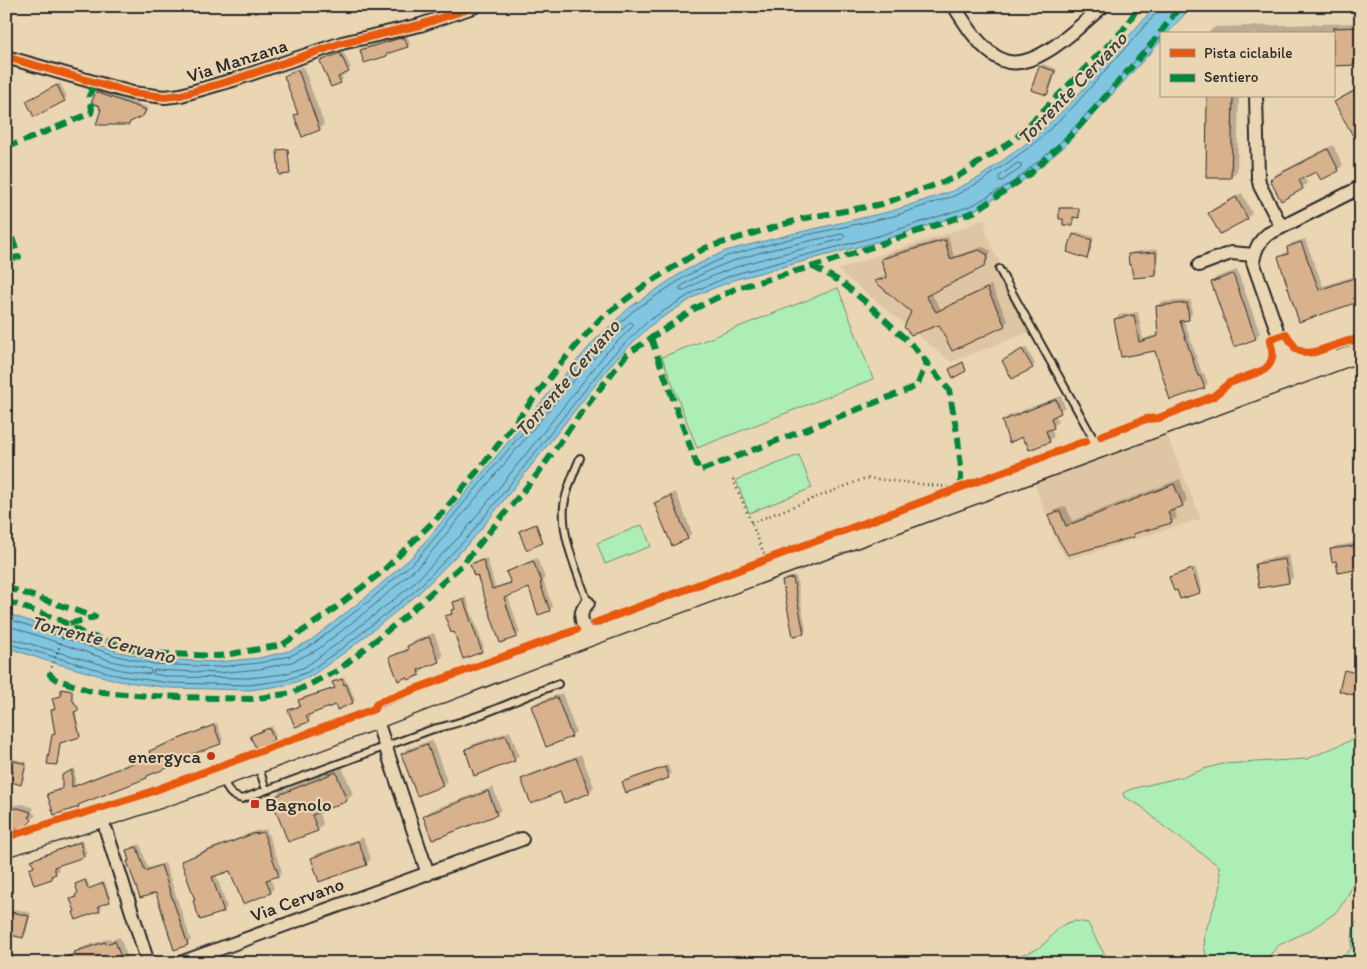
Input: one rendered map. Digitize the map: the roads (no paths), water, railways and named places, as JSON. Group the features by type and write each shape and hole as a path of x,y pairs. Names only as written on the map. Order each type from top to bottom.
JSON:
{"main road":[{"path":"6,847 125,811 258,763 588,637 1361,352"}],"street":[{"name":"Via Manzana","path":"6,57 132,93 165,97 181,95 342,43 420,25 476,6"},
{"path":"954,6 980,42 1003,60 1017,62 1030,61 1045,54 1103,6"},
{"path":"1256,98 1258,177 1260,186 1281,226"},
{"path":"1293,377 1296,364 1286,356 1253,262 1254,255 1260,241 1268,234 1361,187"},
{"path":"1199,264 1231,253 1254,255"},
{"path":"1286,356 1316,360 1346,348 1361,348"},
{"path":"1218,405 1240,386 1270,375 1286,356"},
{"path":"588,603 581,611 580,616 588,637"},
{"path":"376,718 428,874"},
{"path":"106,830 148,963"},
{"name":"Via Cervano","path":"180,963 522,839"}],"lane":[{"path":"999,270 1099,449"},
{"path":"580,458 564,505 564,521 569,546 588,603"},
{"path":"222,776 227,789 236,797 242,799 433,729 464,721 511,704 527,695 558,684"},
{"path":"258,763 266,790"}],"water":[{"name":"Torrente Cervano","path":"1155,6 1192,6 1169,32 1160,32 1160,42 1063,148 1016,186 973,211 880,241 737,279 699,294 651,325 615,360 473,539 418,594 348,650 310,677 287,685 249,690 170,688 119,681 6,647 6,613 119,652 154,659 218,662 259,658 289,651 310,641 366,597 414,555 559,381 596,339 630,307 684,271 725,251 892,211 952,191 980,177 1031,140 1070,104"}],"place":[{"name":"energyca","path":"211,756"},
{"name":"Bagnolo","path":"255,804"}]}
